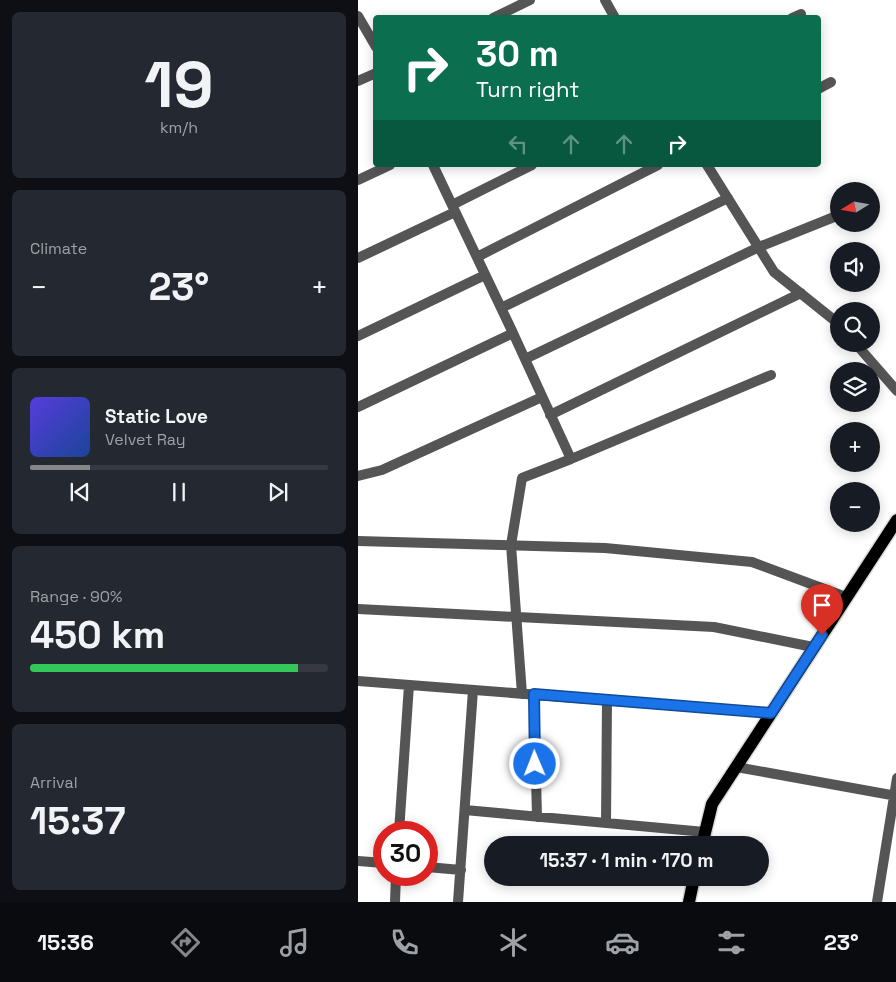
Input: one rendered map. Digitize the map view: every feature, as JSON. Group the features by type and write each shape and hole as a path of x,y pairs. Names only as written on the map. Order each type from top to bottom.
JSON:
{"main road":[{"path":"704,836 712,804 896,520"},
{"path":"689,902 692,886"}],"street":[{"path":"499,15 530,0"},
{"path":"605,0 613,15"},
{"path":"358,16 373,42"},
{"path":"358,82 373,74"},
{"path":"821,87 831,82"},
{"path":"358,180 386,167"},
{"path":"434,167 513,333 570,459"},
{"path":"358,258 528,167"},
{"path":"477,257 654,167"},
{"path":"707,167 774,272 830,317"},
{"path":"501,308 728,198"},
{"path":"525,359 759,247 830,219"},
{"path":"358,336 485,275"},
{"path":"550,415 801,293"},
{"path":"358,407 513,333"},
{"path":"863,352 896,391"},
{"path":"522,694 511,545 522,478 771,375"},
{"path":"358,476 382,470 542,397"},
{"path":"358,541 605,548 752,562 846,597"},
{"path":"358,609 714,627 813,648"},
{"path":"358,681 771,713"},
{"path":"400,821 408,685"},
{"path":"458,902 473,690"},
{"path":"534,694 537,817"},
{"path":"606,823 607,700"},
{"path":"736,767 895,796"},
{"path":"877,902 895,796 896,778"},
{"path":"465,810 606,823 685,836"},
{"path":"358,861 373,862"},
{"path":"438,868 461,870"},
{"path":"395,902 396,886"}],"route":[{"path":"535,764 534,694 771,713 822,635"}]}
